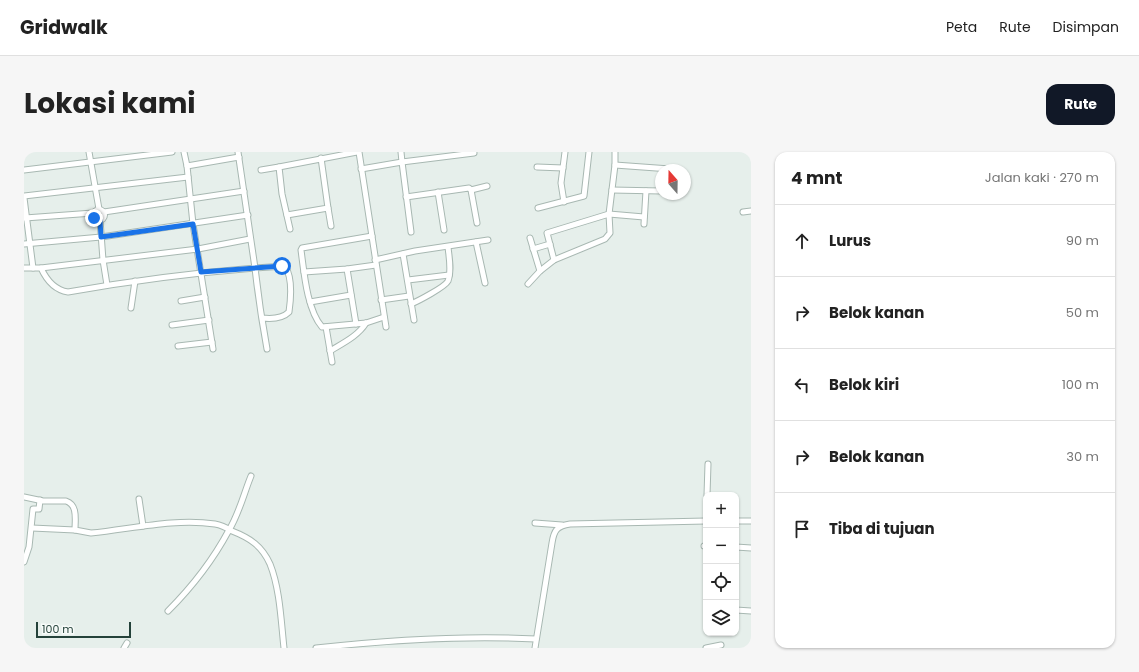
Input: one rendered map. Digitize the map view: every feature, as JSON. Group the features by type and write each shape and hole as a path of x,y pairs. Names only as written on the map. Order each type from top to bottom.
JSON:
{"street":[{"path":"89,152 95,188 104,217 100,220 103,260 107,285"},
{"path":"24,170 172,152"},
{"path":"184,152 187,166 193,224 213,349"},
{"path":"261,170 358,152 386,327"},
{"path":"401,152 411,232"},
{"path":"564,202 562,183 565,152"},
{"path":"538,208 584,196 589,152"},
{"path":"528,284 540,271 554,260 606,239 610,233 609,214 615,165 615,152"},
{"path":"361,169 436,155 474,153"},
{"path":"187,166 239,154 267,349"},
{"path":"321,158 331,226"},
{"path":"615,165 655,169"},
{"path":"279,167 282,194 290,228"},
{"path":"537,167 563,168"},
{"path":"33,268 24,197 188,177"},
{"path":"406,197 466,188 471,190 486,186"},
{"path":"471,190 477,223"},
{"path":"612,190 655,191"},
{"path":"26,218 93,213 95,210 191,199 244,191"},
{"path":"644,224 646,191"},
{"path":"438,192 444,230"},
{"path":"287,215 328,208"},
{"path":"743,212 751,211"},
{"path":"93,213 94,218 100,220"},
{"path":"554,260 547,233 609,214 644,217"},
{"path":"24,244 101,237 248,215"},
{"path":"372,236 302,248 304,272 310,302 322,326 326,327 366,323 384,318"},
{"path":"530,238 540,271"},
{"path":"24,268 41,268 198,249 250,239"},
{"path":"304,272 347,269 404,254 488,240"},
{"path":"476,242 486,283"},
{"path":"533,249 550,244"},
{"path":"411,304 446,284 449,274 448,247"},
{"path":"404,254 409,296 414,320"},
{"path":"41,268 44,277 62,291 68,292 201,272 285,266 288,271 291,297 289,312 283,316 270,319 262,318"},
{"path":"347,269 356,324"},
{"path":"408,280 449,274"},
{"path":"130,308 135,281"},
{"path":"310,302 351,295"},
{"path":"381,300 409,296"},
{"path":"181,301 205,297"},
{"path":"172,325 209,320"},
{"path":"330,351 362,330 366,323"},
{"path":"326,327 332,362"},
{"path":"178,346 212,342"},
{"path":"707,492 708,464"},
{"path":"168,611 198,578 228,529 251,476"},
{"path":"24,497 40,500 66,501 73,505 75,530"},
{"path":"139,499 143,526"},
{"path":"24,562 29,547 33,509 39,509 40,500"},
{"path":"535,523 562,525 703,520"},
{"path":"739,521 751,521"},
{"path":"32,528 75,530 91,533 170,523 216,524 246,537 256,543 263,551 274,575 284,648"},
{"path":"535,648 553,535 556,529 562,525"},
{"path":"739,547 751,548"},
{"path":"739,610 751,611"},
{"path":"316,648 389,641 444,638 494,636 536,639"},
{"path":"706,648 721,645"}],"route":[{"path":"94,218 100,220 101,237 193,224 201,272 282,266"}]}
